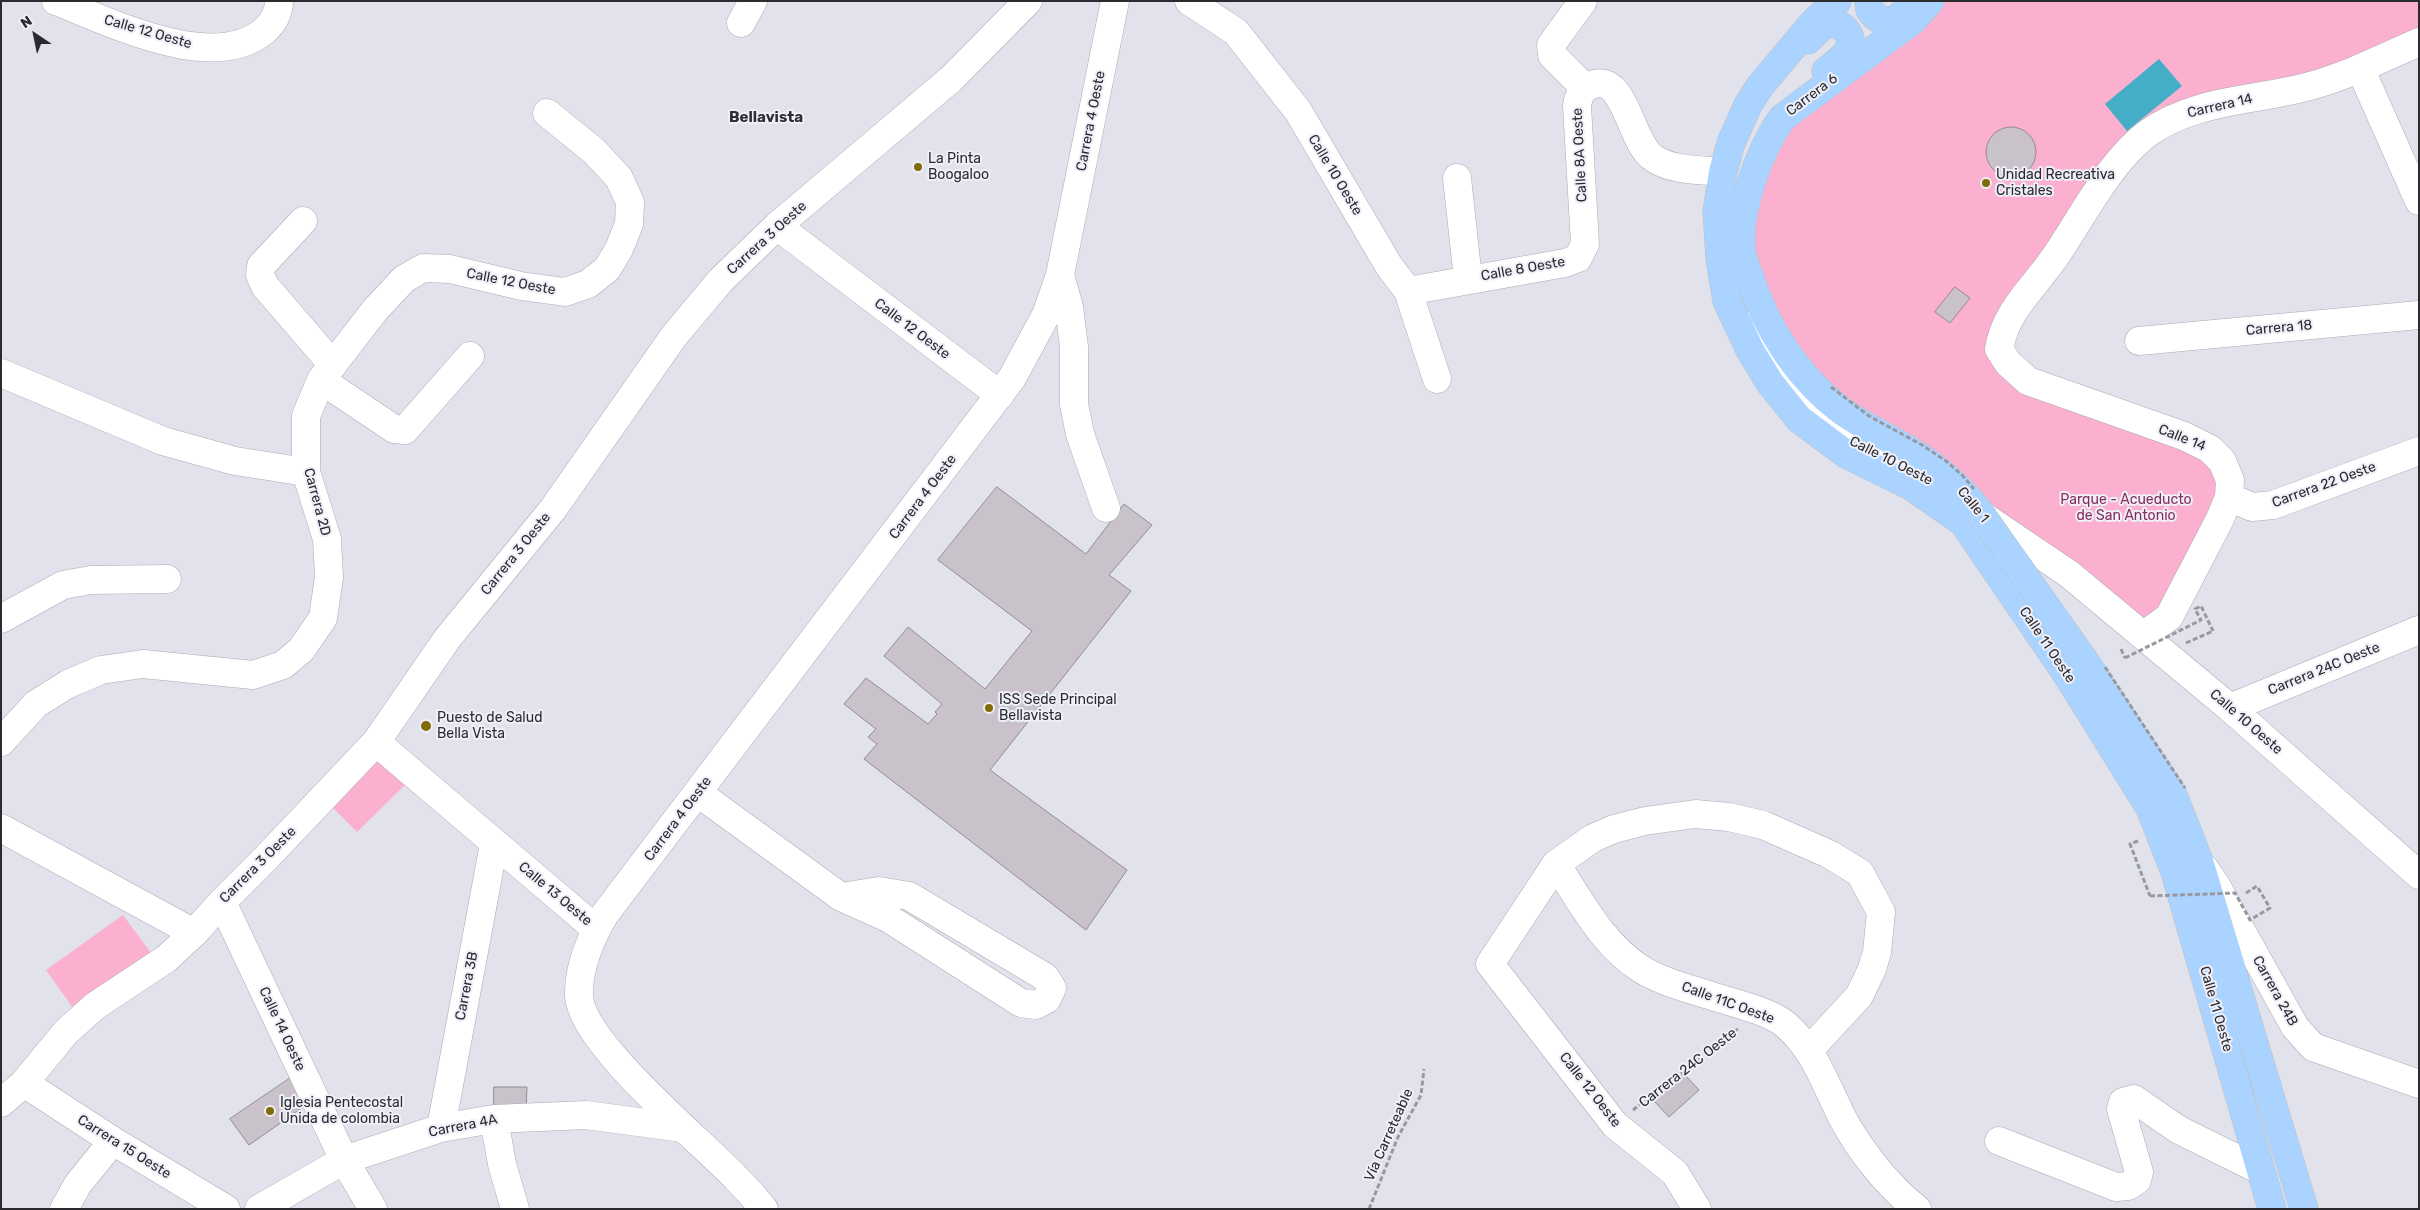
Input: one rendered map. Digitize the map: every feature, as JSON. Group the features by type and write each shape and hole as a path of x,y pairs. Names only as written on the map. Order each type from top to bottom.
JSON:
{"main road":[{"path":"1723,172 1731,144 1748,106 1760,86 1813,23 1837,1"},
{"path":"1869,1 1873,15 1884,21 1895,19 1914,1"},
{"name":"Carrera 6","path":"1723,172 1776,126 1912,21 1930,1"},
{"path":"1742,254 1742,232 1751,180 1776,126 1801,90 1844,56 1850,47 1849,35 1842,27 1836,25 1831,24 1820,28 1760,86"},
{"name":"Calle 11 Oeste","path":"1723,172 1717,212 1717,232 1727,301 1750,350 1770,383 1799,419 1814,432 1846,454 1911,486 1963,522 2066,673 2150,808 2175,872 2243,1100 2260,1170 2272,1209"},
{"name":"Calle 1","path":"1742,254 1754,292 1775,334 1795,365 1826,387 1847,414 1922,459 1964,492 2084,660 2173,795"},
{"name":"Calle 11 Oeste","path":"2173,795 2199,861 2304,1209"}],"street":[{"name":"Calle 12 Oeste","path":"56,1 161,39 196,47 218,48 236,46 254,39 270,26 279,11 279,1"},
{"path":"999,32 1016,1"},
{"name":"Carrera 3 Oeste","path":"1,1103 24,1083 66,1032 95,1006 166,959 194,933 376,742 447,639 553,509 674,336 721,280 777,226 910,114 999,32 1028,1"},
{"name":"Carrera 4 Oeste","path":"596,929 1012,378 1046,314 1060,275 1115,1"},
{"name":"Calle 10 Oeste","path":"1189,1 1236,32 1298,111 1389,266 1408,291 1436,380"},
{"path":"1582,1 1551,45 1552,55 1585,88"},
{"name":"Carrera 14","path":"2008,363 1999,349 2002,332 2012,311 2056,256 2120,161 2147,134 2186,112 2234,100 2269,96 2312,86 2360,68 2419,42"},
{"path":"2360,68 2419,201"},
{"name":"Calle 8A Oeste","path":"1578,258 1585,244 1577,106 1578,98 1585,88 1601,83 1612,86 1620,95 1642,148 1657,160 1673,166 1723,172"},
{"name":"Calle 12 Oeste","path":"423,268 450,269 521,286 565,292 588,284 606,269 619,249 630,224 630,202 619,178 594,151 546,113"},
{"name":"Calle 8 Oeste","path":"1457,178 1468,279"},
{"path":"303,221 262,266 260,275 265,286 327,373 394,429 405,430 470,356"},
{"name":"Calle 12 Oeste","path":"777,226 1000,396"},
{"name":"Calle 10 Oeste","path":"1742,254 1744,295 1764,342 1782,374 1809,409 1824,423 1868,452 1930,480 2069,574 2230,708 2419,875"},
{"name":"Calle 8 Oeste","path":"1408,291 1565,263 1578,258"},
{"name":"Carrera 2D","path":"1,742 36,704 68,684 101,670 143,664 253,676 283,665 301,650 323,618 329,577 327,539 306,472 306,416 327,373 375,310 404,279 423,268"},
{"path":"1060,275 1069,307 1074,347 1074,404 1080,434 1106,508"},
{"name":"Carrera 18","path":"2139,341 2419,315"},
{"name":"Calle 14","path":"2008,363 2028,381 2184,436 2210,449 2222,461 2230,480 2229,497"},
{"path":"1,373 114,422 188,449 270,468 306,472"},
{"name":"Carrera 22 Oeste","path":"2229,497 2252,507 2273,505 2419,451"},
{"path":"2144,635 2169,617 2229,497"},
{"name":"Calle 10 Oeste","path":"1963,522 2069,574"},
{"path":"1,619 64,585 91,580 166,579"},
{"name":"Carrera 24C Oeste","path":"2230,708 2419,630"},
{"name":"Calle 13 Oeste","path":"376,742 596,929 588,948 579,997 586,1018 611,1053 683,1128 736,1177 764,1209"},
{"path":"698,793 841,897 888,918 1021,1003 1036,1004 1047,999 1052,988 1045,977 909,896 879,890 841,897"},
{"path":"1556,864 1593,838 1614,829 1645,821 1695,814 1729,817 1763,825 1829,854 1860,873 1881,912 1877,952 1872,969 1859,996 1810,1050"},
{"path":"1,828 194,933"},
{"name":"Carrera 3B","path":"440,1128 494,844"},
{"name":"Carrera 24B","path":"2199,861 2217,887 2295,1027 2312,1048 2419,1084"},
{"name":"Calle 12 Oeste","path":"1556,864 1490,964 1615,1125 1675,1173 1697,1209"},
{"name":"Calle 11C Oeste","path":"1556,864 1602,934 1643,971 1760,1012 1785,1024 1810,1050 1844,1120 1898,1194 1917,1209"},
{"name":"Calle 14 Oeste","path":"222,902 344,1160 373,1209"},
{"name":"Carrera 15 Oeste","path":"24,1083 112,1141 226,1209"},
{"path":"1998,1141 2116,1187 2128,1186 2137,1180 2139,1172 2121,1109 2123,1102 2134,1099 2180,1130 2260,1170"},
{"path":"2214,1147 2228,1141 2238,1130 2244,1115 2243,1100"},
{"name":"Carrera 4A","path":"259,1209 344,1160 440,1128 494,1119 586,1115 683,1128"},
{"path":"494,1119 502,1164 515,1209"},
{"path":"64,1209 78,1184 112,1141"}],"path":[{"path":"2125,658 2201,620 2195,609 2201,606 2212,631"},
{"path":"2141,849 2138,841 2130,844 2150,896 2235,893 2250,920 2270,908 2258,886"},
{"name":"Carrera 24C Oeste","path":"1615,1125 1760,1012"},
{"name":"Vía Carreteable","path":"1369,1209 1398,1137 1421,1095 1424,1069"}],"green space":[{"name":"Parque - Acueducto de San Antonio","path":"1930,1 2419,1 2419,42 2147,134 2012,311 2008,363 2184,436 2230,480 2144,635 1795,365 1742,232 1770,135"},
{"path":"375,751 407,783 357,832 325,800"},
{"path":"123,915 154,957 76,1012 46,970"}],"water":[{"path":"2159,59 2182,86 2127,131 2105,104"}],"building":[{"path":"2011,127 2021,129 2029,134 2034,142 2036,152 2034,162 2029,170 2021,175 2011,177 2001,175 1993,170 1988,162 1986,152 1988,142 1993,134 2001,129"},
{"path":"1955,287 1970,298 1950,323 1935,312"},
{"name":"ISS Sede Principal Bellavista","path":"997,487 1086,554 1124,504 1152,525 1109,575 1131,591 990,770 1127,870 1086,930 864,759 877,744 868,737 876,729 844,704 866,678 928,724 937,714 935,712 942,704 884,656 908,627 985,689 1032,631 938,560"},
{"path":"1684,1074 1699,1090 1669,1117 1654,1101"},
{"name":"Iglesia Pentecostal Unida de colombia","path":"292,1077 309,1103 249,1145 230,1119"},
{"path":"494,1087 527,1087 526,1111 494,1111"}],"place":[{"name":"La Pinta Boogaloo","path":"918,167"},
{"name":"Unidad Recreativa Cristales","path":"1986,183"},
{"name":"ISS Sede Principal Bellavista","path":"989,708"},
{"name":"Puesto de Salud Bella Vista","path":"426,726"},
{"name":"Iglesia Pentecostal Unida de colombia","path":"270,1111"}],"district":[{"name":"Bellavista","path":"766,118"}]}
